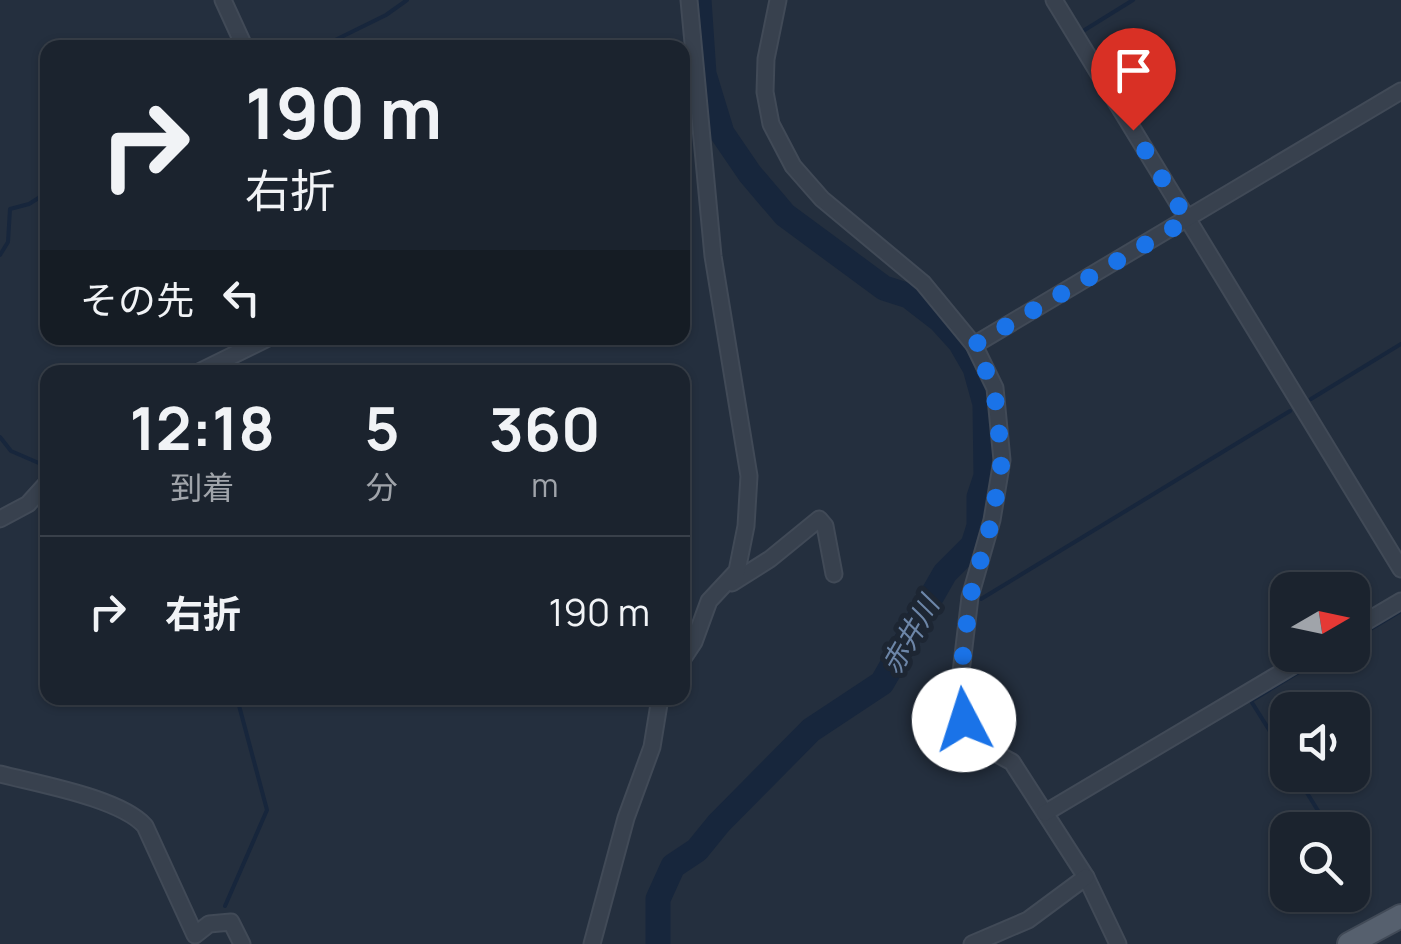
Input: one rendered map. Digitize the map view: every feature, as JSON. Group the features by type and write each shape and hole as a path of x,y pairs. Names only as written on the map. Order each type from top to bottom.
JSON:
{"main road":[{"path":"1349,944 1401,916"}],"street":[{"path":"223,0 241,40"},
{"path":"688,0 713,256 750,476 746,526 736,572 724,588"},
{"path":"782,0 773,20 765,92 771,124 793,166 822,199 922,283 974,345 994,388 1002,460 992,520 970,597 959,689 964,720 982,746 1012,762 1086,877 1118,944"},
{"path":"1054,0 1401,569"},
{"path":"974,345 1401,91"},
{"path":"690,104 698,100"},
{"path":"213,365 254,345"},
{"path":"0,519 28,504 40,491"},
{"path":"690,648 716,591 770,559 818,519 825,526 834,574"},
{"path":"1370,619 1401,601"},
{"path":"1045,813 1282,672"},
{"path":"592,944 626,818 652,748 659,705"},
{"path":"0,774 115,806 136,816 195,935"},
{"path":"972,944 1028,920 1086,877"},
{"path":"179,944 208,924 231,922 242,944"}],"waterway":[{"path":"335,40 407,0"},
{"name":"赤井川","path":"658,944 658,899 673,866 697,850 811,730 882,683 945,573 973,545 986,476 985,404 975,368 960,342 909,296 884,288 785,215 722,133 704,74 699,0"},
{"path":"1083,31 1133,0"},
{"path":"0,255 8,242 10,209 40,197"},
{"path":"1311,399 1401,344"},
{"path":"981,599 1290,411"},
{"path":"0,437 11,451 40,464"},
{"path":"1370,629 1401,611"},
{"path":"1270,731 1251,701 1299,672"},
{"path":"225,906 267,810 239,705"},
{"path":"1306,792 1319,812"}],"route":[{"path":"964,720 959,689 970,597 992,520 1002,460 994,388 974,345 1187,220 1133,130"}]}
